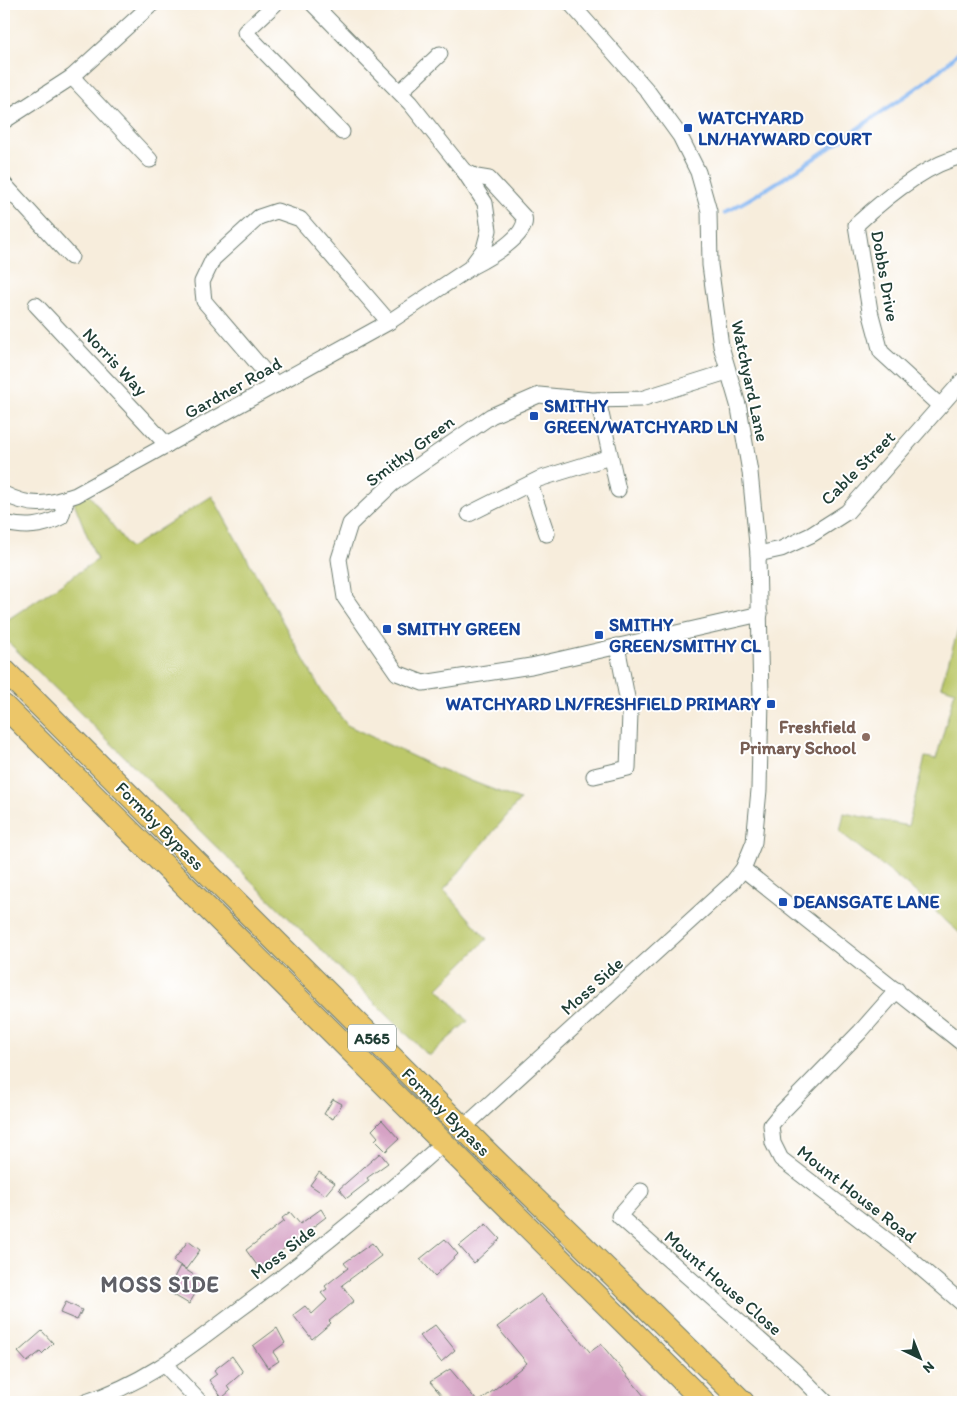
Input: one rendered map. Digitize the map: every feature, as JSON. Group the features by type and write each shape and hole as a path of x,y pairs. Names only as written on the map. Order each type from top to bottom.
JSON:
{"highway":[{"name":"Formby Bypass","path":"4,670 463,1128 743,1402"},
{"name":"Formby Bypass","path":"4,706 442,1144 704,1402"}],"street":[{"path":"4,121 72,77 152,4"},
{"path":"275,4 245,32 342,132"},
{"name":"Gardner Road","path":"313,4 400,92 441,139 485,203 489,230 484,249 470,268"},
{"name":"Watchyard Lane","path":"571,4 646,89 680,136 698,172 709,211 710,264 721,346 739,408 750,472 758,554 761,698 758,790 754,842 744,869"},
{"path":"400,92 440,54"},
{"path":"72,77 150,160"},
{"name":"Dobbs Drive","path":"940,406 881,352 870,312 856,225 879,204 930,170 948,159 963,156"},
{"name":"Gardner Road","path":"4,494 23,503 56,502 76,495 389,322 470,268 488,259 502,249 524,227 526,221 524,216 489,179 478,177 464,170"},
{"path":"4,184 71,257"},
{"path":"276,385 204,301 202,282 213,258 260,217 277,211 300,220 389,322"},
{"name":"Norris Way","path":"36,305 167,446"},
{"name":"Smithy Green","path":"727,372 641,399 598,400 539,394 491,416 392,484 350,524 339,559 345,598 355,613 397,673 423,682 530,666 760,614"},
{"name":"Cable Street","path":"758,554 780,549 811,535 847,512 963,380"},
{"path":"598,400 618,490"},
{"path":"469,514 530,484 610,457"},
{"path":"530,484 547,534"},
{"path":"4,523 34,527 54,521 61,517 67,498"},
{"path":"594,776 628,768 630,713 617,646"},
{"path":"744,869 963,1044"},
{"name":"Moss Side","path":"463,1128 711,904 744,869"},
{"name":"Mount House Road","path":"897,990 860,1032 771,1125 773,1144 781,1158 901,1251 963,1304"},
{"name":"Moss Side","path":"86,1402 134,1384 165,1365 292,1270 373,1206 442,1144"},
{"name":"Mount House Close","path":"641,1191 619,1216 795,1371 826,1402"},
{"path":"165,1365 200,1402"}],"green space":[{"path":"87,492 130,548 212,496 322,692 347,725 435,767 520,800 444,890 487,939 438,988 468,1021 429,1056 4,638 4,622 97,560 73,500"},
{"path":"963,614 963,936 937,913 932,905 840,832 844,813 908,826 925,757 936,759 955,691 941,686"}],"building":[{"path":"333,1099 342,1104 333,1119 324,1114"},
{"path":"382,1120 399,1139 386,1151 375,1140 378,1137 372,1130"},
{"path":"380,1153 388,1163 367,1178 369,1181 347,1198 339,1189"},
{"path":"319,1172 335,1183 325,1195 310,1185"},
{"path":"321,1209 326,1217 259,1268 246,1250 284,1221 282,1218 290,1212 300,1224"},
{"path":"486,1224 500,1239 474,1263 459,1246"},
{"path":"445,1239 458,1254 435,1276 420,1259"},
{"path":"188,1241 200,1250 186,1269 173,1261"},
{"path":"372,1243 381,1256 342,1285 354,1301 329,1321 331,1323 312,1339 293,1315 305,1306 312,1314 327,1300 321,1293 327,1289 325,1286 348,1268 344,1263"},
{"path":"180,1266 203,1281 189,1304 167,1291"},
{"path":"541,1294 590,1352 601,1344 649,1402 479,1402 527,1363 497,1327"},
{"path":"66,1302 82,1310 77,1320 60,1313"},
{"path":"435,1325 455,1350 441,1362 420,1336"},
{"path":"277,1328 285,1343 273,1352 279,1361 268,1368 253,1346"},
{"path":"42,1331 53,1343 42,1354 40,1352 27,1362 18,1352"},
{"path":"232,1356 243,1372 227,1386 230,1391 222,1398 209,1380 217,1374 214,1370"},
{"path":"450,1369 478,1402 447,1402 430,1382"}],"waterway":[{"path":"724,213 763,191 909,94 943,67 963,47"}],"place":[{"name":"WATCHYARD LN/HAYWARD COURT","path":"688,128"},
{"name":"SMITHY GREEN/WATCHYARD LN","path":"534,416"},
{"name":"SMITHY GREEN","path":"387,629"},
{"name":"SMITHY GREEN/SMITHY CL","path":"599,635"},
{"name":"WATCHYARD LN/FRESHFIELD PRIMARY","path":"771,704"},
{"name":"Freshfield Primary School","path":"866,737"},
{"name":"DEANSGATE LANE","path":"783,902"}],"district":[{"name":"MOSS SIDE","path":"160,1284"}]}
